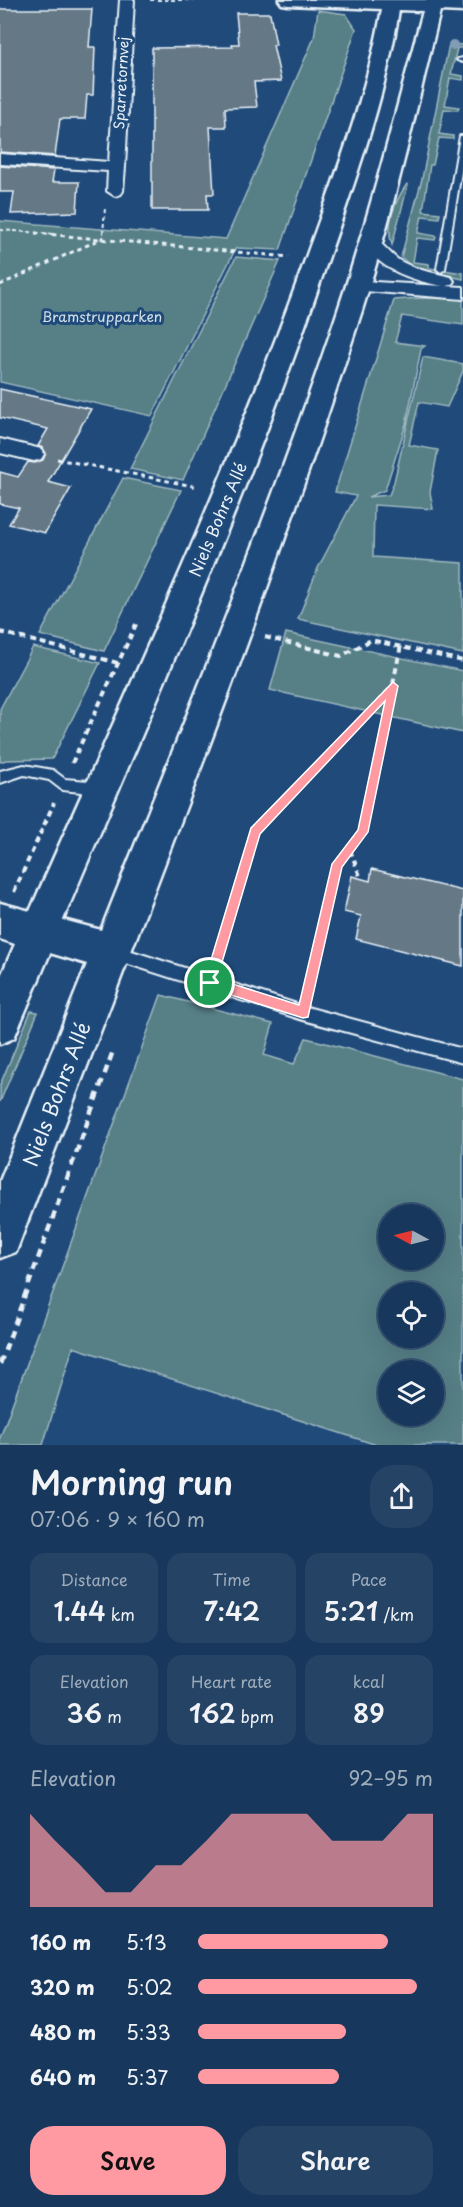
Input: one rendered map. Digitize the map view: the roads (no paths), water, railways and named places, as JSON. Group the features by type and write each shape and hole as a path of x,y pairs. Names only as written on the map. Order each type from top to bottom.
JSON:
{"street":[{"path":"288,0 403,9 441,3"},
{"name":"Sparretornvej","path":"115,191 127,1"},
{"name":"Niels Bohrs Allé","path":"0,1236 237,629 347,281 370,242 408,98 441,3"},
{"path":"403,9 401,76 408,98"},
{"name":"Niels Bohrs Allé","path":"0,1024 232,484 282,358 357,144 385,42 403,9"},
{"path":"350,227 368,166 367,153 357,144"},
{"path":"0,159 117,167"},
{"path":"370,242 381,255 400,268 420,276 463,284"},
{"path":"347,281 463,293"},
{"path":"0,446 34,454"},
{"path":"0,921 111,952"}],"lane":[{"path":"441,269 463,138"},
{"path":"453,200 463,201"},
{"path":"0,777 11,773 31,771 53,776 62,783 101,788"},
{"path":"111,952 303,1013 463,1056"}],"park label":[{"name":"Bramstrupparken","path":"102,316"}]}
